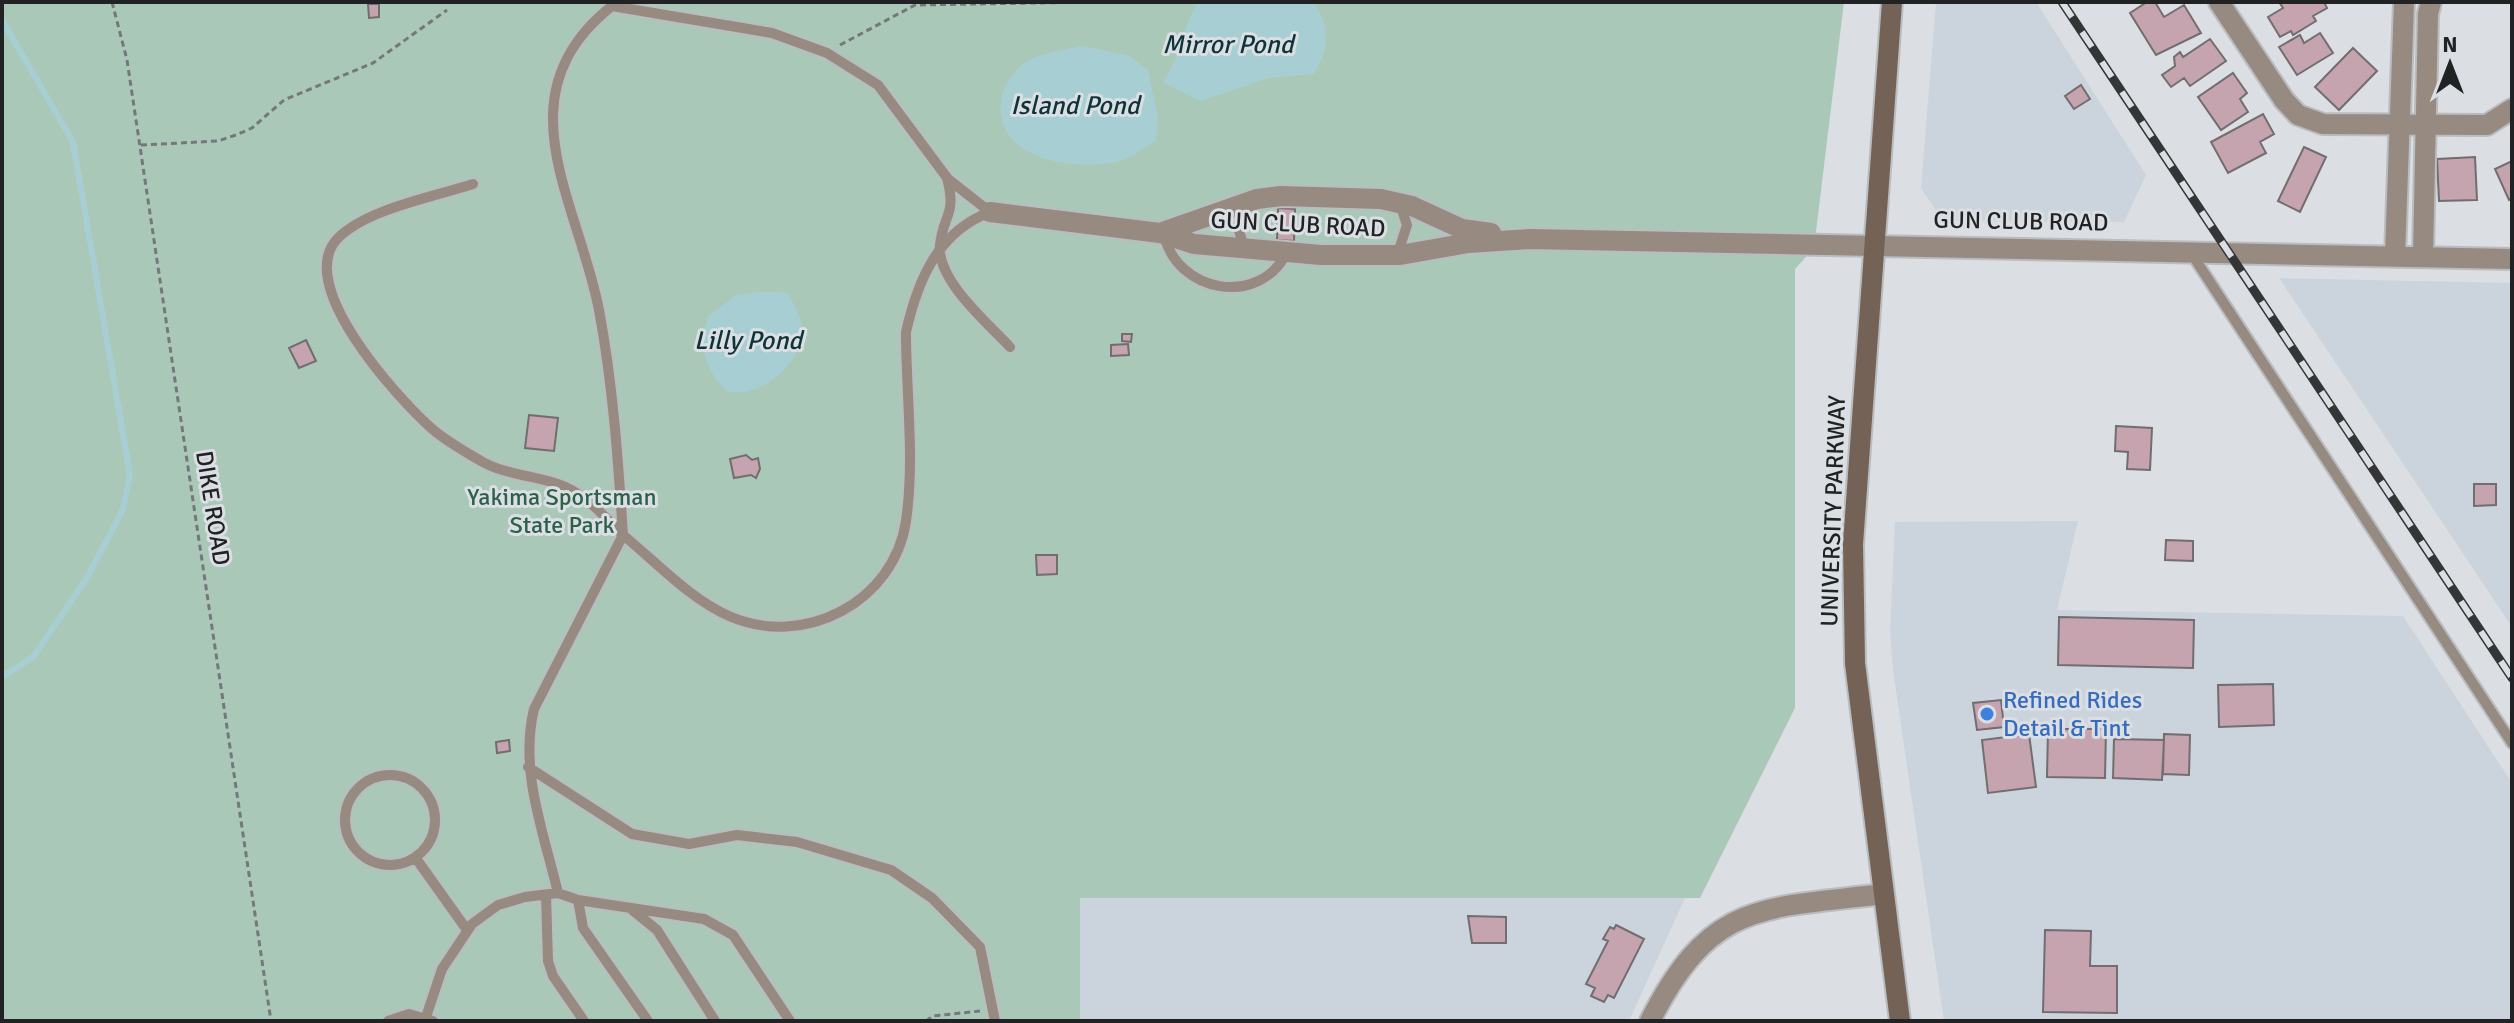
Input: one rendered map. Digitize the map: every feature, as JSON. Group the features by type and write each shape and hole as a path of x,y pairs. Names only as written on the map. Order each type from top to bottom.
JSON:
{"main road":[{"name":"UNIVERSITY PARKWAY","path":"1892,2 1853,544 1854,648 1900,1021"}],"street":[{"path":"2219,2 2284,100 2298,115 2323,124 2487,125 2512,109"},
{"path":"2395,256 2397,125 2404,2"},
{"path":"2423,256 2428,14 2431,2"},
{"name":"GUN CLUB ROAD","path":"1162,234 1248,202 1281,196 1400,203 1462,229 1529,239"},
{"name":"GUN CLUB ROAD","path":"990,212 1162,234 1194,244 1296,252 1397,255 1468,243 1529,239 1874,243 2512,259"},
{"path":"1650,1021 1670,981 1689,958 1735,920 1767,908 1883,894"}],"lane":[{"path":"584,1021 553,976 548,961 552,894 528,767 527,737 534,709 623,535 615,408 607,353 597,299 560,181 552,127 555,84 588,25 612,6 772,33 827,53 878,85 946,176 990,212 969,220 940,245"},
{"path":"473,184 369,217 338,237 327,263 338,310 387,382 432,429 497,469 578,493 705,603 731,617 769,626 811,623 846,612 875,586 905,524 908,495 906,332 911,310 940,245 951,208 946,176"},
{"path":"1244,248 1238,227 1248,202"},
{"path":"1397,255 1407,225 1400,203"},
{"path":"1162,234 1171,255 1184,271 1215,285 1241,287 1261,281 1296,252"},
{"path":"940,245 944,264 957,289 1010,347"},
{"path":"2189,251 2512,743"},
{"path":"528,767 632,834 689,844 737,835 786,840 891,870 932,898 980,947 994,1016"},
{"path":"388,775 406,778 421,787 431,802 435,819 432,836 415,857 391,866 373,863 358,853 348,839 344,822 347,804 357,789 371,779 388,775"},
{"path":"415,857 467,930"},
{"path":"388,1021 409,1014 429,1019 442,969 467,930 498,905 552,894 704,919 733,935 790,1021"},
{"path":"578,900 583,928 648,1021"},
{"path":"628,907 657,930 715,1021"}],"path":[{"name":"DIKE ROAD","path":"112,2 127,60 271,1021"},
{"path":"827,53 914,4 1096,2"},
{"path":"140,145 218,141 252,128 284,100 373,63 447,10"},
{"path":"1296,252 1305,230 1334,198"},
{"path":"926,1021 933,1016 994,1016"}],"shaded area":[{"path":"1936,2 2036,2 2146,175 2124,222 1943,221 1921,188"},
{"path":"2279,278 2512,283 2512,627"},
{"path":"2078,521 2057,610 2403,616 2512,783 2512,1021 1944,1021 1893,670 1890,631 1895,522"},
{"path":"1080,898 1685,898 1629,1021 1080,1021"}],"green space":[{"name":"Yakima Sportsman State Park","path":"2,2 1844,2 1814,248 1795,269 1795,708 1700,898 1080,898 1080,1021 2,1021"}],"water":[{"name":"Mirror Pond","path":"1198,2 1313,2 1323,20 1326,38 1318,66 1313,74 1268,78 1200,101 1163,82 1175,61"},
{"name":"Island Pond","path":"1082,46 1129,56 1148,70 1158,119 1156,141 1118,162 1076,164 1038,156 1009,136 1002,120 1002,94 1019,68 1040,55"},
{"name":"Lilly Pond","path":"788,293 801,320 800,342 787,366 765,385 739,392 726,391 713,375 706,357 704,338 708,317 736,295"}],"building":[{"path":"2147,2 2155,2 2164,17 2184,5 2201,33 2156,55 2130,13"},
{"path":"2279,2 2324,2 2327,8 2313,16 2316,21 2293,35 2291,31 2280,37 2268,17 2283,8"},
{"path":"368,4 379,4 379,17 369,18"},
{"path":"2320,33 2333,53 2297,75 2279,47 2300,35 2304,43"},
{"path":"2210,39 2226,61 2190,86 2184,78 2171,87 2162,75 2175,66 2174,57 2180,52 2183,57"},
{"path":"2353,48 2377,71 2339,110 2315,87"},
{"path":"2233,73 2247,93 2240,99 2248,112 2221,130 2198,97"},
{"path":"2081,85 2090,99 2074,109 2065,96"},
{"path":"2263,114 2274,134 2260,142 2266,153 2228,173 2211,142"},
{"path":"2304,147 2326,157 2300,212 2278,201"},
{"path":"2475,157 2477,200 2439,201 2437,159"},
{"path":"2512,161 2512,198 2509,200 2495,169"},
{"path":"1278,208 1295,209 1294,241 1277,240"},
{"path":"1122,334 1132,334 1131,342 1122,341"},
{"path":"306,340 316,361 299,368 289,348"},
{"path":"1128,344 1129,355 1111,356 1111,345"},
{"path":"529,415 558,418 554,451 525,448"},
{"path":"2116,426 2152,428 2150,470 2127,469 2128,452 2115,451"},
{"path":"746,455 752,460 758,458 760,469 756,478 751,475 734,478 730,459"},
{"path":"2474,484 2496,484 2496,505 2474,506"},
{"path":"2166,540 2193,541 2193,561 2165,560"},
{"path":"1036,555 1057,555 1057,574 1037,575"},
{"path":"2059,617 2194,620 2193,668 2058,665"},
{"path":"2273,684 2274,725 2219,727 2218,685"},
{"path":"2001,700 2004,727 1977,730 1973,703"},
{"path":"2048,729 2106,729 2105,778 2047,777"},
{"path":"2029,734 2036,787 1988,793 1982,740"},
{"path":"2164,734 2190,735 2189,775 2163,774"},
{"path":"2114,739 2164,740 2162,780 2113,778"},
{"path":"509,740 510,751 497,753 496,742"},
{"path":"1468,916 1506,917 1506,943 1472,943"},
{"path":"1616,925 1644,939 1614,998 1608,995 1604,1002 1591,996 1595,988 1586,984 1608,941 1603,939 1610,927 1614,929"},
{"path":"2045,930 2091,931 2090,966 2117,966 2117,1013 2043,1012"}],"waterway":[{"path":"2,20 73,142 130,475 123,509 88,576 34,656 2,677"}],"railway":[{"path":"2062,2 2512,678"}],"place":[{"name":"Refined Rides Detail & Tint","path":"1987,714"}]}
